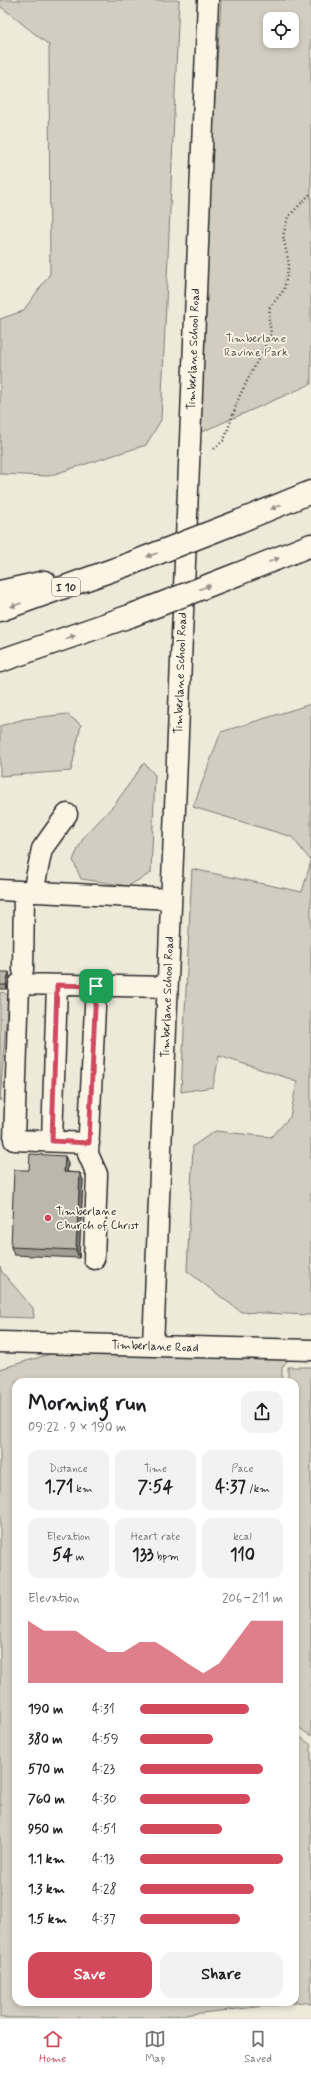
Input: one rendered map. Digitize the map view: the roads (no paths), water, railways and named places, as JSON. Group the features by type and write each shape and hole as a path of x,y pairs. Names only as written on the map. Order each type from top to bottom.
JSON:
{"highway":[{"name":"I 10","path":"0,610 132,563 311,492"},
{"path":"0,662 130,616 311,545"},
{"path":"0,592 132,563"}],"street":[{"name":"Timberlane School Road","path":"153,1346 208,0"},
{"path":"23,970 29,892 42,849 67,814"},
{"path":"0,890 171,899"},
{"path":"89,1143 14,1140 19,984 167,988"},
{"path":"52,1141 57,985"},
{"path":"94,1260 97,1174 88,1154 96,986"},
{"name":"Timberlane Road","path":"0,1342 311,1350"}],"place":[{"name":"Timberlane Church of Christ","path":"48,1218"}],"park label":[{"name":"Timberlane Ravine Park","path":"256,345"}]}
